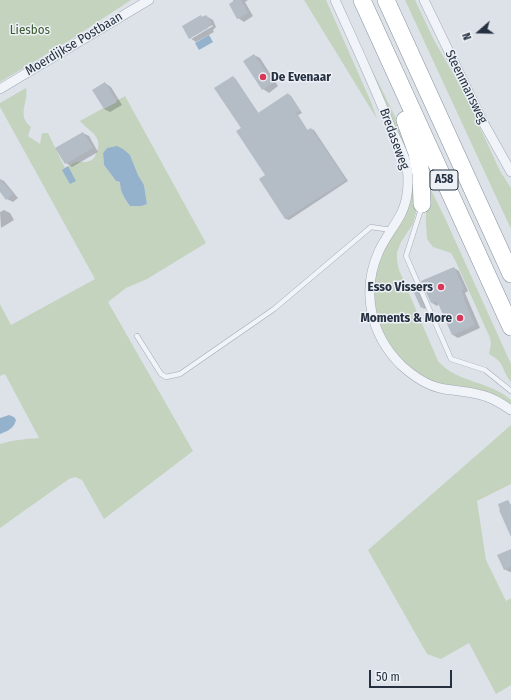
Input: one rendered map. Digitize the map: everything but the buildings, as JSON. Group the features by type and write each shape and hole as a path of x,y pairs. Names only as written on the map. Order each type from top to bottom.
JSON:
{"highway":[{"name":"A58","path":"362,0 511,327"},
{"name":"A58","path":"386,0 511,274"},
{"name":"A58","path":"376,33 390,86 417,153 421,174 422,204"}],"street":[{"name":"Moerdijkse Postbaan","path":"0,89 149,0"},
{"name":"Bredaseweg","path":"335,0 388,119 406,165 408,180 406,197 401,213 380,250 373,266 369,290 371,310 378,333 388,350 402,365 419,378 438,387 483,395 503,404 511,410"},
{"name":"Steenmansweg","path":"424,0 483,122 511,172"}],"lane":[{"name":"A58","path":"422,204 406,256 450,359 485,370 511,391"},
{"path":"137,336 160,374 166,377 180,374 274,309 371,227 391,230"}],"green space":[{"name":"Liesbos","path":"0,0 131,0 70,40 0,82"},
{"path":"304,0 326,0 377,119"},
{"path":"405,0 415,0 434,40 463,91 500,171 511,188 511,229"},
{"path":"359,43 409,145 418,205 413,224 401,242 397,252 399,270 438,361 454,374 503,394 511,400 511,406 497,396 485,391 440,384 421,376 405,365 394,352 377,325 372,290 378,261 409,201 400,138"},
{"path":"26,88 24,118 31,127 28,136 40,144 42,133 48,133 65,168 77,162 92,160 97,152 97,138 80,121 125,96 206,243 147,279 126,288 108,302 193,451 104,519 82,480 75,477 69,479 0,528 0,444 24,439 39,438 5,374 0,376 0,304 11,325 95,279 0,107 0,103","holes":["107,148 130,155 138,175 144,185 147,204 129,205 125,200 120,182 116,181 104,165 103,153"]},
{"path":"424,176 444,216 511,364 511,382 498,360 489,354 491,344 490,338 451,253 433,247 427,239"},
{"path":"511,425 511,484 477,501 486,560 506,601 511,598 511,685 496,694 469,643 441,659 427,654 368,550"}],"water":[{"path":"209,35 213,42 199,50 195,43"},
{"path":"117,146 130,155 138,175 144,185 147,204 141,206 130,206 123,194 120,182 116,181 104,165 103,153 107,148"},
{"path":"68,166 76,181 70,184 62,170"},
{"path":"9,415 14,417 16,420 14,426 0,434 0,418"}],"place":[{"name":"De Evenaar","path":"263,77"},
{"name":"Esso Vissers","path":"441,287"},
{"name":"Moments & More","path":"460,318"}]}
